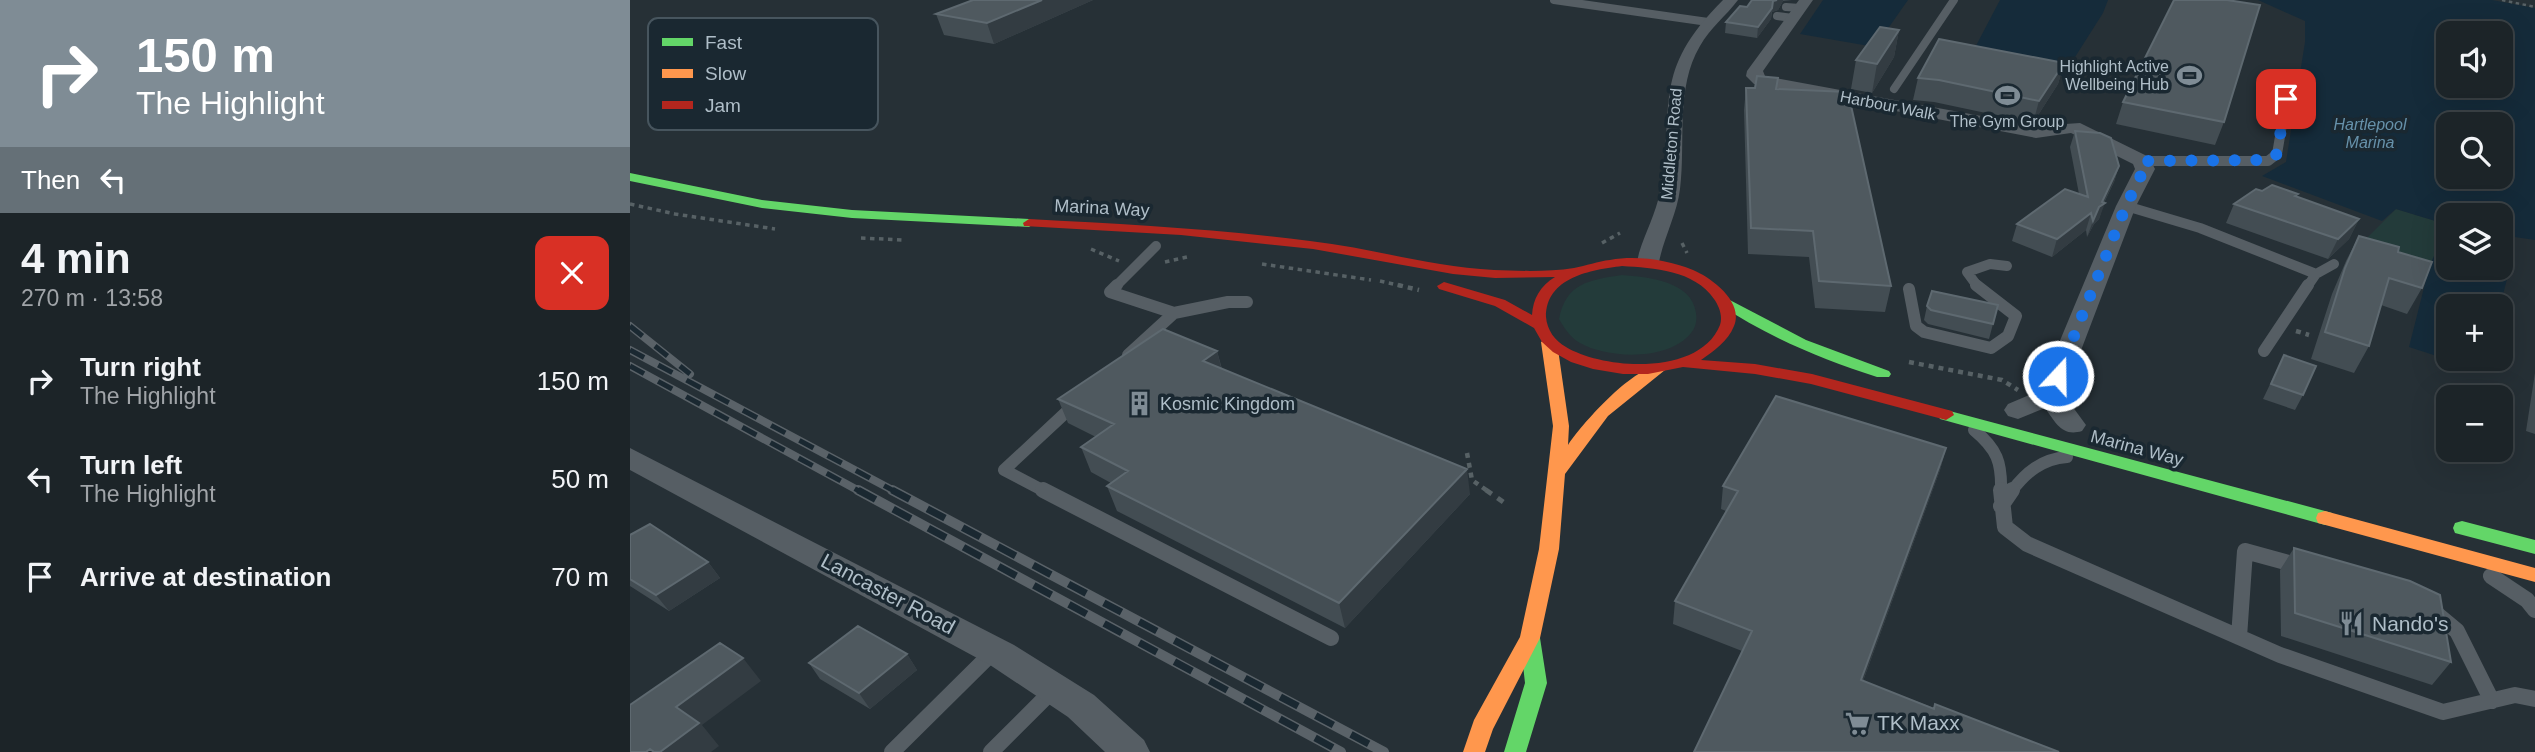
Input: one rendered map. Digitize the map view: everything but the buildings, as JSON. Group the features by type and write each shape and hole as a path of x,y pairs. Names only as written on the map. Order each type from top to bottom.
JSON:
{"main road":[{"name":"Marina Way","path":"630,177 762,204 852,214 1181,231 1313,245 1453,270 1495,274 1574,272"},
{"name":"Marina Way","path":"726,214 830,227 1170,247 1302,261"},
{"path":"1538,325 1537,310 1543,295 1556,282 1574,272 1597,265 1648,262 1694,276 1712,287 1724,301 1749,320 1792,341 1901,379"},
{"path":"1328,264 1430,282 1478,294 1500,303 1538,325 1549,342 1558,385 1560,426 1558,476 1549,550 1530,638 1482,727 1474,752"},
{"path":"1549,342 1569,356 1595,366 1626,371 1657,370 1686,363 1709,351 1724,335 1729,318 1724,301"},
{"name":"Marina Way","path":"1686,363 1755,369 1812,379 2535,575"},
{"path":"1558,476 1574,443 1594,415 1657,370"},
{"name":"Marina Way","path":"2014,402 2078,426"},
{"path":"2450,525 2535,547"},
{"path":"1515,752 1536,683 1530,638"}],"street":[{"name":"Middleton Road","path":"1648,262 1651,244 1670,192 1676,82 1684,58 1708,22 1731,0"},
{"name":"Harbour Walk","path":"1792,10 1755,76 1768,83 1889,96 2036,132 2074,127 2143,161"},
{"path":"2050,396 2126,206 2144,169 2143,161"},
{"path":"2014,402 2050,396"},
{"path":"2050,396 2078,426"},
{"name":"Lancaster Road","path":"633,464 995,651 1081,706 1131,752"}],"lane":[{"path":"1554,0 1708,22"},
{"path":"1889,96 1954,0"},
{"path":"2143,161 2268,160 2277,154 2286,99"},
{"path":"2126,206 2200,228 2316,274"},
{"path":"1170,247 1110,292 1174,313 1228,302 1247,302"},
{"path":"1909,289 1916,326 1924,332 1991,348 2007,338 2015,325 2016,316 2008,305 1973,284 1967,272 1990,264 2007,266"},
{"path":"2264,351 2316,274 2334,264"},
{"path":"1114,368 1174,313"},
{"path":"1084,396 1004,470 1331,638"},
{"path":"1959,419 1989,442 2002,467 2001,506 2005,527 2027,544 2280,655 2443,712 2515,695 2535,699"},
{"path":"2001,506 2021,476 2055,457 2101,458"},
{"path":"2439,549 2482,570 2527,600 2535,610"},
{"path":"2239,636 2245,551 2317,570"},
{"path":"2415,603 2434,612 2457,631 2493,701"},
{"path":"892,752 995,651"},
{"path":"991,752 1055,688"}],"path":[{"path":"2502,0 2535,6"},
{"path":"1682,243 1688,255"},
{"path":"1154,265 1188,256 1202,257"},
{"path":"1255,263 1379,281 1430,293"},
{"path":"1901,360 2002,380 2014,402"},
{"path":"1467,453 1472,480 1509,506"}],"green space":[{"path":"2396,209 2436,221 2436,251 2429,268 2359,246"},
{"path":"1622,275 1656,279 1678,287 1693,302 1696,324 1691,333 1668,349 1638,354 1606,352 1573,338 1559,319 1567,298 1581,285"}],"water":[{"path":"1823,0 1908,0 1875,47 1800,34"},
{"path":"2000,0 2108,0 2103,13 2063,76 1968,61"},
{"name":"Hartlepool Marina","path":"2258,0 2492,0 2535,8 2535,240 2513,237 2513,203 2436,203 2436,221 2396,209 2382,221 2262,176 2286,162 2305,42 2305,21"},
{"name":"Hartlepool Marina","path":"2436,251 2436,280 2507,280 2503,294 2436,294 2436,356 2409,347 2429,268"}],"railway":[{"path":"630,326 690,374"},
{"path":"630,350 896,492"},
{"path":"630,366 861,492"},
{"path":"858,490 1341,752"},
{"path":"892,490 1384,752"}],"traffic: fast":[{"path":"630,177 762,204 852,214 1029,223"},
{"path":"1724,301 1801,344 1883,374"},
{"path":"1946,415 2325,518"},
{"path":"2462,528 2535,547"},
{"path":"1515,752 1536,683 1530,638"}],"traffic: slow":[{"path":"1474,752 1482,727 1530,638 1549,549 1561,426 1549,342"},
{"path":"1562,469 1581,438 1602,413 1657,370"},
{"path":"2325,518 2535,575"}],"traffic: jam":[{"path":"1029,223 1181,231 1313,245 1453,270 1495,274 1574,272"},
{"path":"1622,262 1664,266 1704,281 1723,301 1728,317 1726,327 1713,344 1695,357 1673,365 1648,369 1599,366 1576,359 1554,346 1545,335 1539,318 1540,303 1546,292 1555,282 1567,275 1595,266 1622,262"},
{"path":"1444,286 1500,303 1538,325"},
{"path":"1686,363 1755,369 1812,379 1946,415"}],"place":[{"name":"Highlight Active Wellbeing Hub","path":"2189,75"},
{"name":"The Gym Group","path":"2007,95"},
{"name":"Kosmic Kingdom","path":"1140,404"},
{"name":"Nando's","path":"2352,624"},
{"name":"TK Maxx","path":"1857,723"}],"route":[{"path":"2058,376 2126,206 2144,169 2143,161 2268,160 2277,154 2286,99"}]}
